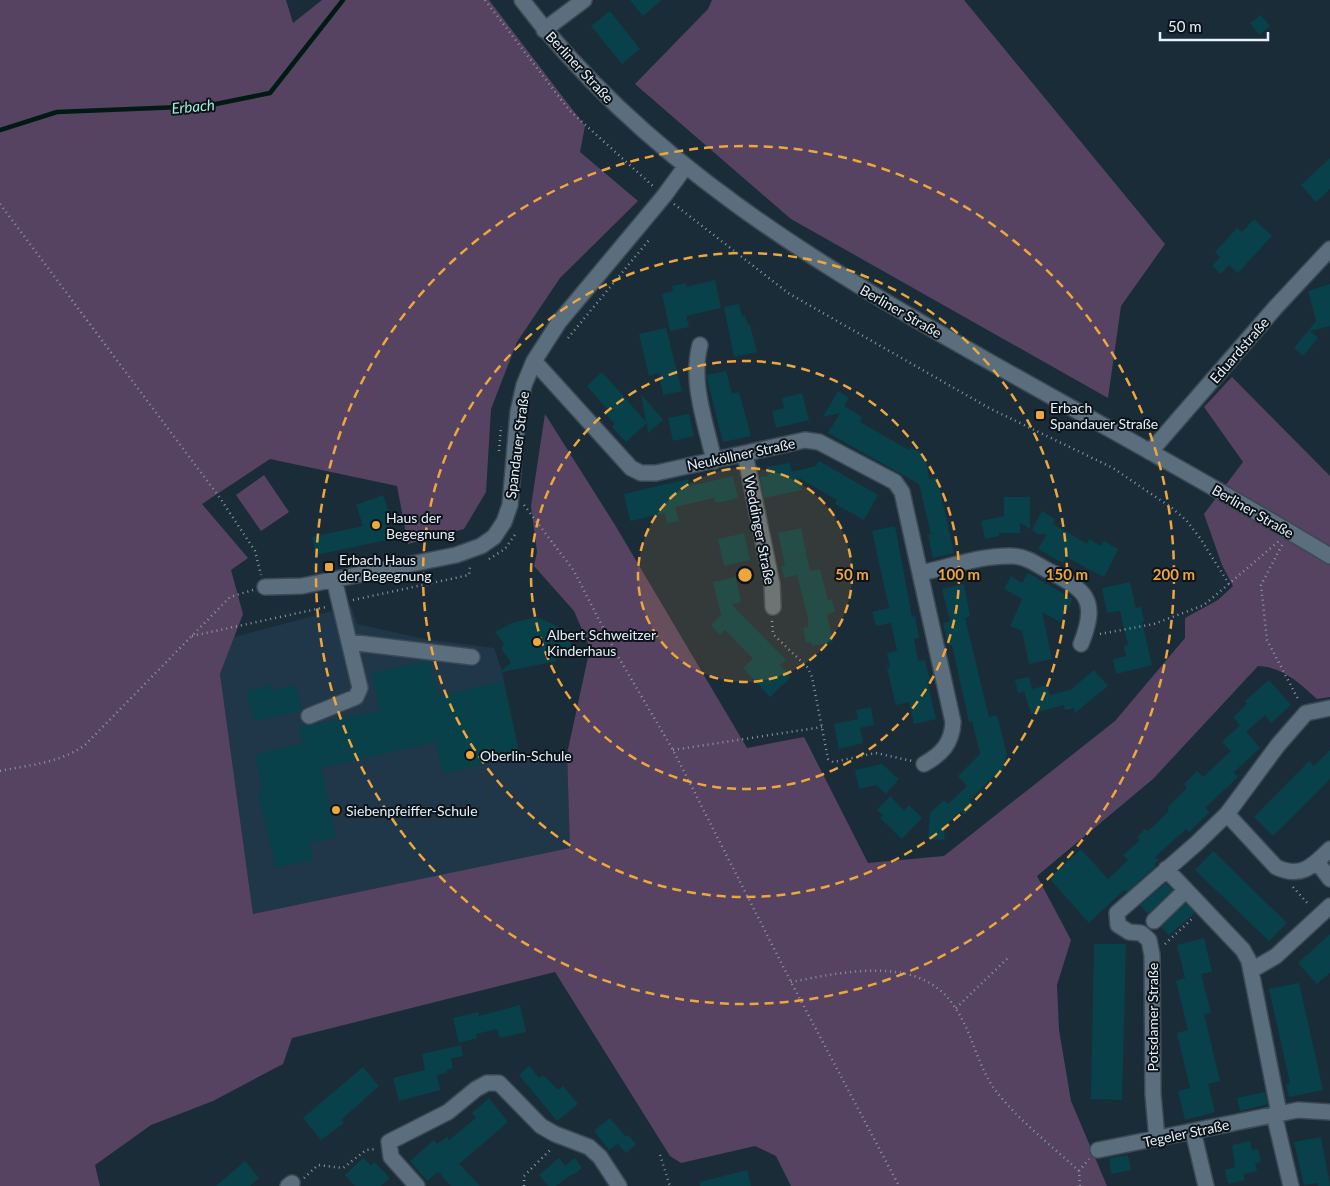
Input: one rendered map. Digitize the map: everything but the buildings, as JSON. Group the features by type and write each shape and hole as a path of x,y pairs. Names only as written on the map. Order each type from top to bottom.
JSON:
{"street":[{"name":"Berliner Straße","path":"522,0 544,30 626,116 686,166 736,204 824,264 896,308 1330,556"},
{"path":"544,30 584,0"},
{"name":"Spandauer Straße","path":"265,588 302,586 456,555 481,546 494,538 504,522 510,505 518,412 524,385 534,361 559,322 664,196 686,166"},
{"name":"Eduardstraße","path":"1150,452 1275,308 1330,249"},
{"path":"700,345 696,362 696,378 714,461"},
{"name":"Neuköllner Straße","path":"534,361 631,468 641,473 656,473 805,440 819,442 895,482 902,492 953,722 952,735 945,749 924,764"},
{"name":"Weddinger Straße","path":"745,454 772,584 773,607"},
{"path":"921,573 997,557 1013,556 1026,558 1077,586 1086,599 1090,612 1082,640"},
{"path":"309,716 356,697 360,688 334,579"},
{"path":"349,642 472,657"},
{"path":"1291,1186 1276,1114 1252,970 1244,950 1166,869 1227,814 1278,745 1306,713 1330,708"},
{"path":"1227,814 1276,867 1286,872 1306,870 1330,849"},
{"path":"1317,862 1330,880"},
{"name":"Potsdamer Straße","path":"1157,1139 1153,1094 1152,955 1148,940 1141,933 1122,930 1116,918 1119,910 1166,869"},
{"path":"1154,921 1186,890"},
{"path":"1252,970 1276,956 1325,911"},
{"path":"417,1186 391,1157 388,1148 389,1142 394,1137 448,1112 476,1089 487,1084 499,1083 506,1088 534,1120 555,1134 578,1141 594,1152 618,1186"},
{"name":"Tegeler Straße","path":"1098,1150 1276,1114 1313,1109 1330,1112"},
{"path":"1193,1131 1206,1186"}],"path":[{"path":"485,0 569,110 676,206 788,293 989,408 1113,468 1172,508 1186,520 1200,538 1229,584"},
{"path":"0,204 225,506 255,551 265,588 230,597 85,745 74,753 58,759 0,771"},
{"path":"670,213 676,206"},
{"path":"564,343 651,236"},
{"path":"521,511 522,503 574,572 616,653 673,750 791,982 899,1186"},
{"path":"488,560 505,549 513,540 518,528"},
{"path":"1082,640 1154,624 1204,605 1289,531"},
{"path":"1289,531 1261,585 1267,640 1306,713"},
{"path":"191,636 469,575 469,567 474,565"},
{"path":"773,607 773,634 808,668 812,677 828,759 833,762 876,753 924,764"},
{"path":"673,750 822,727"},
{"path":"1276,867 1325,911"},
{"path":"1152,955 1203,908"},
{"path":"956,1008 1009,957"},
{"path":"791,982 852,970 900,972 931,982 956,1008 980,1066 996,1091 1079,1170 1080,1186"},
{"path":"524,1186 524,1176 564,1137"},
{"path":"290,1184 300,1182 318,1165 343,1168 366,1150 388,1148"},
{"path":"1079,1170 1098,1150"},
{"path":"660,1156 670,1186"}],"shaded area":[{"path":"0,0 286,0 293,23 322,0 489,0 585,126 580,152 638,201 560,278 517,342 491,409 486,492 464,529 408,544 397,486 270,459 202,504 248,558 231,570 243,614 220,674 253,914 570,848 567,754 590,648 574,611 534,566 537,552 531,506 545,414 615,525 747,748 804,737 868,863 944,856 1115,721 1185,638 1185,618 1218,600 1233,586 1222,565 1204,514 1243,462 1204,407 1232,377 1330,476 1330,697 1317,699 1297,682 1276,669 1258,666 1153,779 1037,876 1071,940 1057,985 1059,1030 1071,1101 1107,1186 791,1186 776,1156 755,1146 681,1163 670,1156 555,972 292,1038 283,1064 213,1101 151,1125 95,1165 100,1186 0,1186"},
{"path":"712,0 964,0 1165,244 1121,306 1108,398 791,219 635,84 708,9"},
{"path":"264,475 289,512 261,531 236,495"},
{"name":"Siebenpfeiffer-Schule","path":"351,606 357,624 424,639 494,648 501,668 520,756 567,754 570,849 253,914 220,674 234,637"}],"waterway":[{"name":"Erbach","path":"0,130 57,112 206,106 270,93 343,0"}],"place":[{"name":"Erbach Spandauer Straße","path":"1040,415"},
{"name":"Haus der Begegnung","path":"376,525"},
{"name":"Erbach Haus der Begegnung","path":"329,567"},
{"name":"Albert Schweitzer Kinderhaus","path":"537,642"},
{"name":"Oberlin-Schule","path":"470,755"},
{"name":"Siebenpfeiffer-Schule","path":"336,810"}]}
